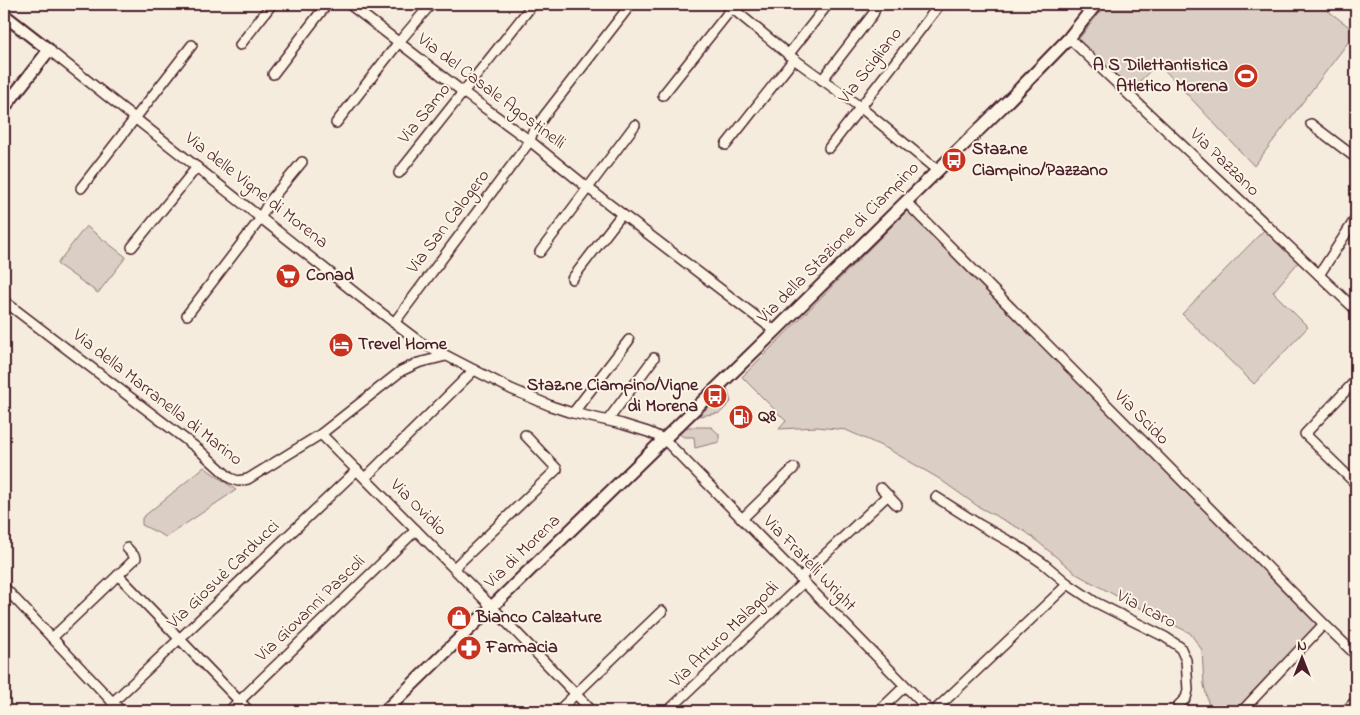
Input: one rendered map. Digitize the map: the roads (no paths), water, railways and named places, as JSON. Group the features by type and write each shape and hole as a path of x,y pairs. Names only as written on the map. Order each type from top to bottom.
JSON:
{"street":[{"path":"240,45 272,4"},
{"path":"273,74 326,4"},
{"name":"Via del Casale Agostinelli","path":"349,4 776,331"},
{"path":"336,123 431,4"},
{"name":"Via Samo","path":"399,173 533,4"},
{"name":"Via San Calogero","path":"394,323 530,141 532,134 545,115 631,4"},
{"path":"726,145 828,4"},
{"path":"822,80 873,14 877,4"},
{"name":"Via Scigliano","path":"828,148 940,4"},
{"name":"Via della Stazione di Ciampino","path":"664,439 1007,102 1069,38 1095,4"},
{"path":"663,95 730,6 791,57 860,107 937,170"},
{"name":"Via delle Vigne di Morena","path":"4,15 425,346 551,406 644,430 664,439"},
{"name":"Via Pazzano","path":"1069,38 1356,310"},
{"path":"81,188 192,45"},
{"path":"4,108 49,50"},
{"path":"1312,124 1356,158"},
{"path":"540,252 635,125"},
{"path":"187,315 260,217 269,202 302,162"},
{"path":"132,247 197,167"},
{"name":"Via Scido","path":"906,202 1356,655"},
{"path":"572,279 622,214"},
{"path":"1319,275 1356,218"},
{"name":"Via della Marranella di Marino","path":"4,301 198,449 232,479 241,481 248,479 321,434 401,371 418,363 446,356"},
{"path":"573,413 629,340"},
{"path":"608,420 654,358"},
{"path":"365,478 474,370"},
{"path":"1356,380 1305,434 1356,484"},
{"name":"Via Ovidio","path":"321,434 492,606 592,711"},
{"path":"454,568 558,469 525,435"},
{"name":"Via Fratelli Wright","path":"664,439 930,711"},
{"name":"Via di Morena","path":"384,711 664,439"},
{"path":"742,519 794,468"},
{"name":"Via Giosuè Carducci","path":"112,703 357,470"},
{"path":"881,488 897,505"},
{"name":"Via Arturo Malagodi","path":"668,711 888,495"},
{"name":"Via Icaro","path":"936,497 1021,548 1095,602 1165,637 1180,647 1186,660 1188,690 1186,698 1178,706"},
{"name":"Via Giovanni Pascoli","path":"228,711 416,530"},
{"path":"52,638 136,558 127,548"},
{"path":"118,575 249,711"},
{"path":"934,711 1068,584"},
{"path":"4,587 121,711"},
{"path":"558,711 662,611"},
{"path":"1242,711 1324,624"},
{"path":"879,711 905,686"},
{"path":"1346,711 1356,700"}],"place":[{"name":"A S Dilettantistica Atletico Morena","path":"1246,76"},
{"name":"Staz.ne Ciampino/Pazzano","path":"954,160"},
{"name":"Conad","path":"288,276"},
{"name":"Trevel Home","path":"341,345"},
{"name":"Staz.ne Ciampino/Vigne di Morena","path":"715,396"},
{"name":"Q8","path":"741,417"},
{"name":"Bianco Calzature","path":"459,618"},
{"name":"Farmacia","path":"469,648"}]}
